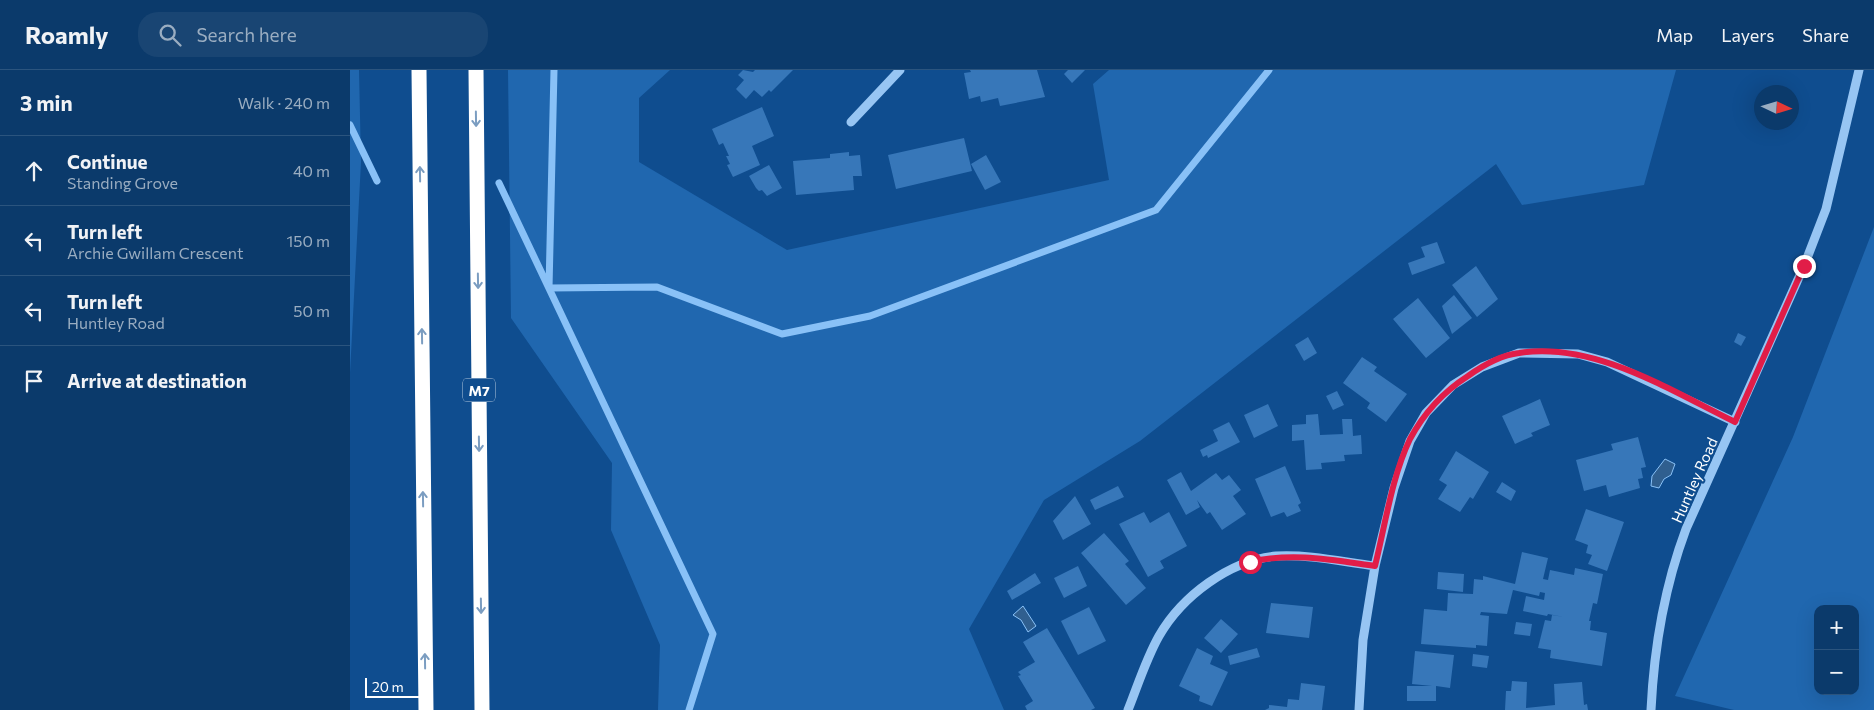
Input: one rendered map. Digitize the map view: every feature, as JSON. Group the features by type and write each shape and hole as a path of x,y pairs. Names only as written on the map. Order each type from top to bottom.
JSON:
{"highway":[{"path":"419,70 426,710"},
{"name":"M7","path":"476,70 482,710"}],"street":[{"path":"851,122 900,70"},
{"name":"Huntley Road","path":"1651,710 1656,640 1672,566 1686,530 1804,266 1826,209 1859,70"},
{"path":"1359,710 1363,640 1375,566 1394,488 1410,440 1426,413 1453,385 1482,366 1519,353 1578,354 1607,362 1735,422"},
{"path":"1128,710 1159,636 1178,610 1221,575 1250,562 1275,556 1304,556 1375,566"}],"shaded area":[{"path":"350,70 359,70 361,162 350,373"},
{"path":"508,70 670,70 639,98 639,162 787,250 1109,180 1093,84 1109,70 1676,70 1644,185 1522,205 1496,164 1140,441 1044,500 969,629 1004,710 658,710 660,645 611,530 612,463 511,318"},
{"path":"1874,227 1874,710 1734,710 1675,696 1793,437"},
{"path":"1665,459 1675,464 1671,475 1664,479 1659,488 1651,486 1652,476"},
{"path":"1023,606 1036,626 1028,632 1021,620 1013,615"}],"building":[{"path":"743,70 753,72 755,70 793,70 771,92 769,90 762,97 754,90 746,99 736,89 744,80 738,75"},
{"path":"970,70 1037,70 1045,97 1000,106 998,98 981,102 980,96 969,99 964,73 971,72"},
{"path":"1068,70 1085,70 1072,83 1064,74"},
{"path":"762,107 774,136 752,146 760,165 733,177 727,165 730,164 726,156 729,156 723,143 719,145 712,129"},
{"path":"964,138 972,171 896,189 888,155"},
{"path":"849,152 849,156 860,155 862,176 853,176 854,190 796,195 793,161 830,158 830,154"},
{"path":"986,155 1001,182 985,190 971,164"},
{"path":"769,165 782,188 767,196 762,190 759,191 756,188 749,176"},
{"path":"1437,242 1445,263 1412,275 1408,263 1425,257 1421,247"},
{"path":"1476,266 1498,299 1477,317 1452,285"},
{"path":"1454,295 1472,318 1452,334 1442,306"},
{"path":"1418,298 1450,338 1426,358 1393,319"},
{"path":"1738,333 1746,337 1741,346 1734,342"},
{"path":"1308,337 1317,353 1304,361 1295,345"},
{"path":"1362,357 1377,367 1374,371 1407,394 1386,422 1367,408 1370,403 1343,383"},
{"path":"1337,391 1344,405 1333,410 1326,396"},
{"path":"1540,399 1550,425 1531,433 1533,436 1515,444 1502,416"},
{"path":"1268,404 1278,426 1254,438 1244,415"},
{"path":"1318,414 1320,435 1343,434 1342,419 1352,419 1353,436 1361,435 1362,454 1344,455 1345,461 1321,463 1322,469 1306,470 1304,440 1292,441 1292,425 1306,424 1306,415"},
{"path":"1229,422 1240,442 1208,458 1207,455 1203,457 1200,450 1218,441 1213,430"},
{"path":"1638,437 1646,467 1641,468 1643,478 1638,479 1640,488 1609,497 1606,485 1584,491 1576,460 1613,450 1611,444"},
{"path":"1456,451 1489,472 1473,499 1470,497 1460,512 1438,499 1447,485 1439,480"},
{"path":"1285,466 1301,503 1298,505 1301,511 1287,517 1284,512 1271,517 1255,479"},
{"path":"1181,472 1191,491 1216,473 1222,480 1229,475 1241,490 1233,496 1246,514 1222,530 1210,512 1207,514 1197,500 1200,507 1186,515 1167,480"},
{"path":"1502,482 1516,491 1511,501 1496,492"},
{"path":"1118,486 1124,497 1095,510 1090,500"},
{"path":"1075,496 1091,524 1063,540 1053,521"},
{"path":"1586,509 1624,522 1607,571 1588,564 1592,555 1586,553 1588,545 1575,540"},
{"path":"1144,512 1150,523 1169,512 1187,546 1160,561 1164,568 1148,577 1119,524"},
{"path":"1104,533 1129,561 1125,564 1146,588 1126,605 1081,553"},
{"path":"1522,552 1548,558 1543,579 1548,580 1550,570 1574,575 1575,568 1603,574 1597,604 1593,603 1589,621 1591,621 1590,630 1607,633 1602,666 1550,658 1551,650 1538,648 1545,620 1551,621 1552,615 1564,617 1548,614 1547,616 1523,611 1526,596 1544,600 1545,593 1540,592 1539,596 1513,590 1507,614 1481,612 1480,615 1489,616 1487,646 1476,645 1476,648 1421,644 1424,609 1447,611 1448,593 1473,594 1474,579 1483,580 1483,576 1515,584"},
{"path":"1078,566 1087,586 1064,598 1054,578"},
{"path":"1438,572 1464,574 1463,592 1437,589"},
{"path":"1035,573 1041,583 1012,600 1007,591"},
{"path":"1271,603 1313,607 1309,638 1266,633"},
{"path":"1089,607 1106,641 1078,655 1061,621"},
{"path":"1221,619 1238,634 1221,653 1204,638"},
{"path":"1516,622 1532,624 1530,636 1514,634"},
{"path":"1047,628 1095,708 1091,710 1027,710 1025,706 1033,701 1018,676 1021,675 1018,672 1035,662 1023,642"},
{"path":"1197,648 1213,656 1210,664 1228,672 1212,706 1199,701 1200,696 1179,686"},
{"path":"1257,648 1260,657 1230,665 1228,656"},
{"path":"1415,651 1454,655 1450,688 1436,686 1436,701 1407,701 1407,686 1432,686 1412,684"},
{"path":"1473,654 1489,656 1487,668 1472,666"},
{"path":"1512,681 1527,682 1526,708 1555,705 1554,684 1582,682 1584,705 1587,704 1588,710 1505,710 1506,691 1511,691"},
{"path":"1301,683 1325,686 1322,710 1265,710 1269,708 1269,705 1287,707 1288,699 1299,700"}],"waterway":[{"path":"554,70 549,288 657,287 782,334 870,316 1156,210 1269,70"},
{"path":"350,125 377,181"},
{"path":"499,183 713,634 689,710"}],"route":[{"path":"1250,562 1275,556 1304,556 1375,566 1394,488 1410,440 1426,413 1453,385 1482,366 1519,353 1549,352 1578,354 1607,362 1735,422 1804,266"}]}
